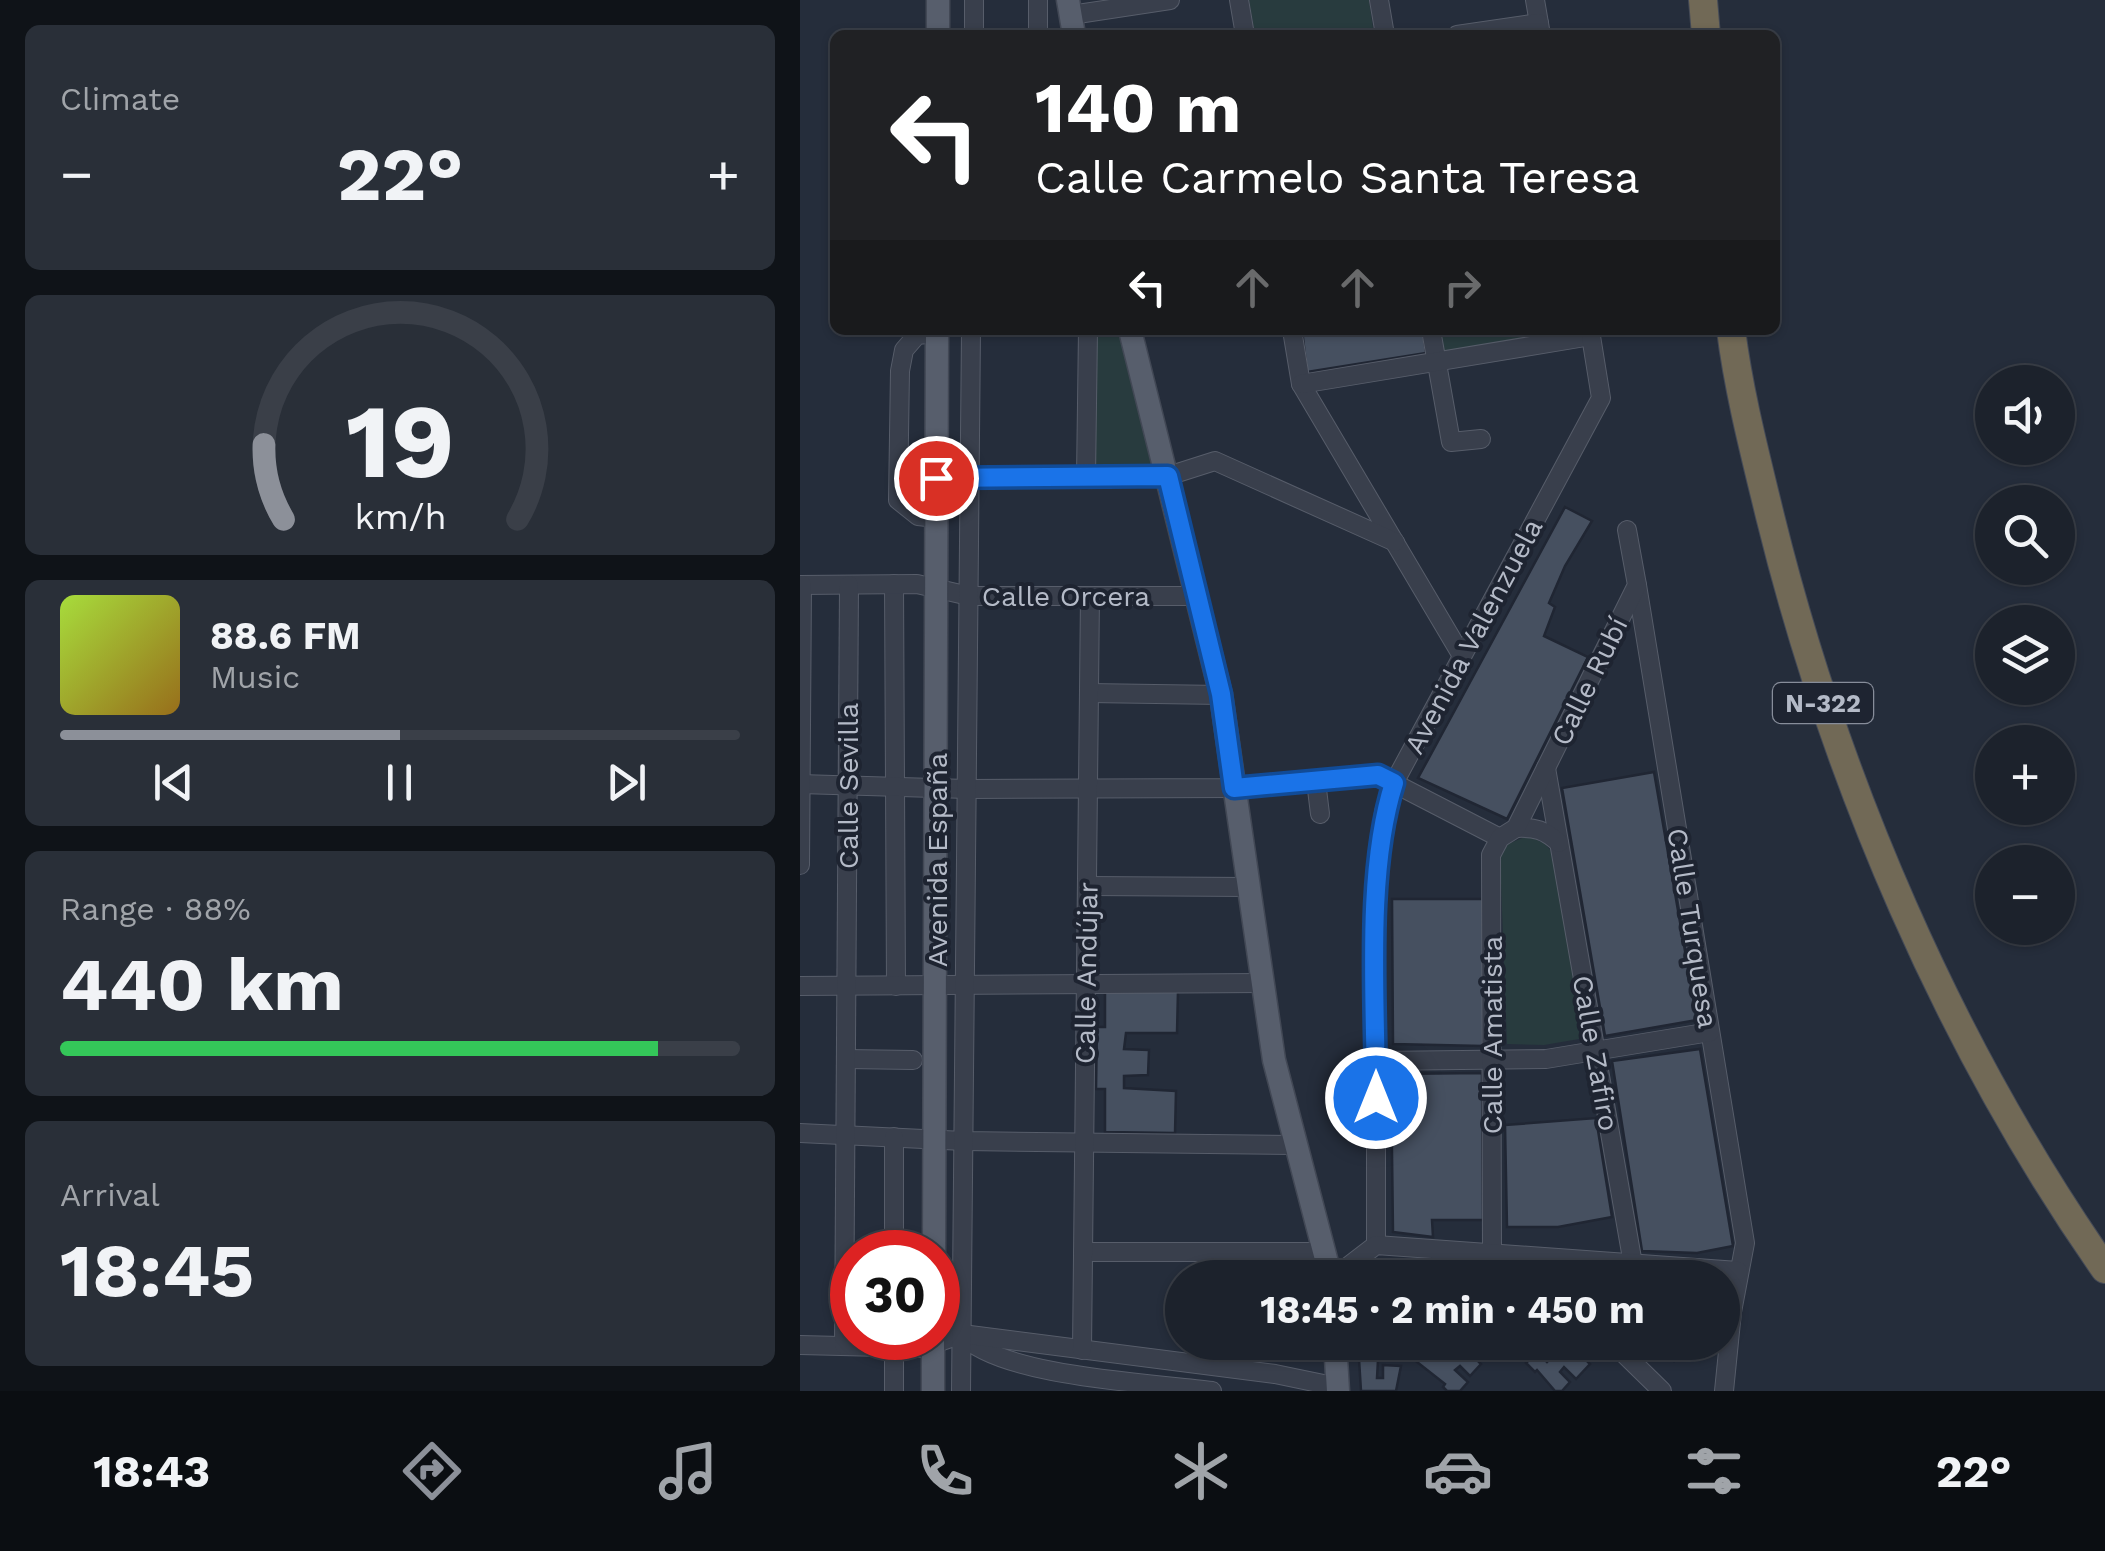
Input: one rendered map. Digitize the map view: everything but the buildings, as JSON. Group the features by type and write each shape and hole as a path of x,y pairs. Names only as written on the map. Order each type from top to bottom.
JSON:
{"highway":[{"path":"1703,0 1706,30"},
{"name":"N-322","path":"1732,335 1749,430 1792,603 1865,818 1903,908 1976,1055 2046,1177 2105,1269"}],"main road":[{"path":"938,0 938,30"},
{"name":"Avenida España","path":"934,1230 937,335"},
{"path":"1131,335 1221,694 1274,1060 1326,1260"},
{"path":"933,1360 933,1391"},
{"path":"1336,1360 1338,1389"}],"street":[{"path":"974,0 974,30"},
{"path":"1038,0 1038,30"},
{"path":"1071,17 1170,0"},
{"path":"1239,0 1243,30"},
{"path":"1379,0 1383,30"},
{"path":"1535,0 1540,29"},
{"path":"916,335 904,350 900,371 898,500 918,516 936,518"},
{"name":"Avenida España","path":"961,1391 971,335"},
{"path":"1086,477 1088,335"},
{"path":"1293,335 1300,384 1462,656"},
{"path":"1432,335 1451,442 1481,439"},
{"path":"1300,384 1580,335"},
{"name":"Avenida Valenzuela","path":"1376,1246 1376,894 1384,812 1394,783 1602,398 1591,335"},
{"path":"936,478 1168,476 1216,461 1395,542"},
{"name":"Calle Rubí","path":"1508,833 1546,768 1637,585 1627,530"},
{"name":"Avenida España","path":"894,584 896,986"},
{"name":"Calle Orcera","path":"801,585 916,584 968,596 1197,596"},
{"path":"800,866 801,585"},
{"name":"Calle Sevilla","path":"845,1230 850,585"},
{"name":"Calle Turquesa","path":"1637,585 1745,1243 1740,1263"},
{"name":"Calle Andújar","path":"1082,1350 1090,596"},
{"path":"1090,693 1221,694"},
{"name":"Calle Zafiro","path":"1546,768 1632,1260"},
{"path":"800,784 967,789 1234,788 1378,775 1508,833 1536,828 1548,832 1559,843"},
{"path":"1316,781 1320,814"},
{"name":"Calle Amatista","path":"1492,1254 1491,855 1508,833"},
{"path":"1087,886 1248,887"},
{"path":"800,986 1262,982"},
{"path":"1376,1061 1546,1059 1710,1032"},
{"path":"846,1059 913,1060"},
{"path":"800,1133 964,1141 1294,1145"},
{"path":"894,1137 894,1230"},
{"path":"1357,1260 1376,1246 1577,1260"},
{"path":"1083,1252 1324,1252"},
{"path":"962,1334 1338,1389"},
{"path":"962,1334 980,1350 1040,1368 1212,1391"},
{"path":"1038,1344 1029,1353 1040,1368"},
{"path":"800,1345 830,1345"},
{"path":"894,1360 894,1391"},
{"path":"1630,1360 1662,1391"},
{"name":"Calle Turquesa","path":"1724,1391 1728,1360"}],"shaded area":[{"path":"1249,0 1369,0 1373,30 1254,30"},
{"path":"1090,335 1121,335 1158,472 1091,472"},
{"path":"1440,335 1542,335 1442,352"},
{"path":"1527,836 1544,843 1553,853 1585,1038 1544,1045 1507,1044 1500,857 1508,844"}],"route":[{"path":"936,478 1168,476 1221,694 1234,788 1378,775 1394,783 1384,812 1376,894 1376,1098"}]}
